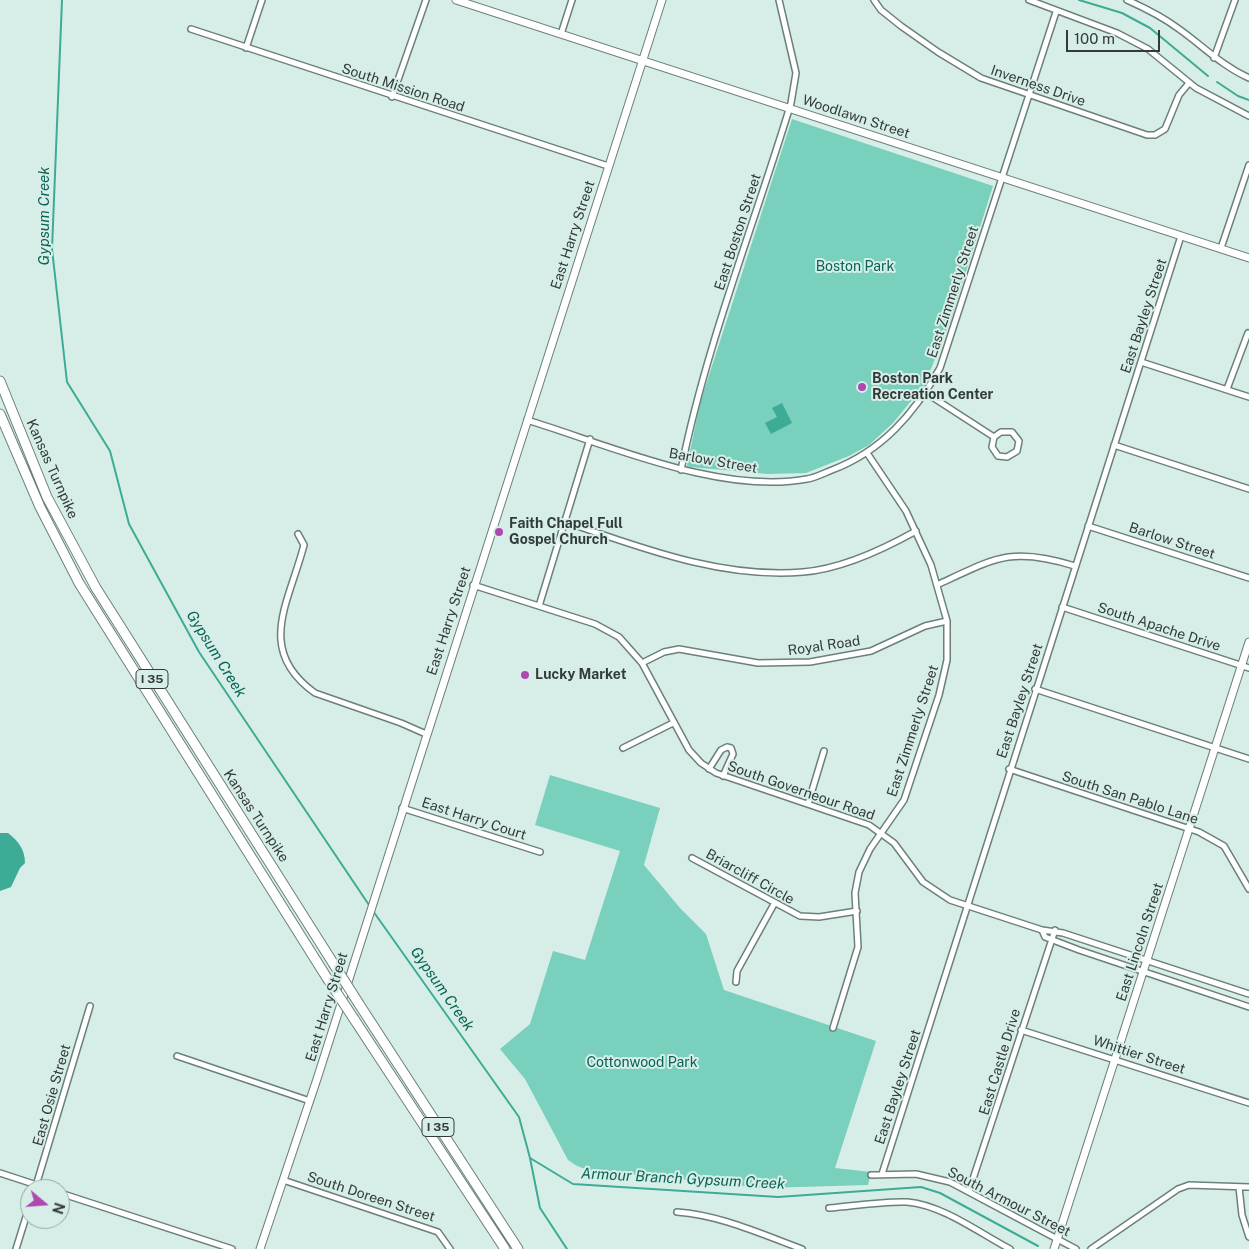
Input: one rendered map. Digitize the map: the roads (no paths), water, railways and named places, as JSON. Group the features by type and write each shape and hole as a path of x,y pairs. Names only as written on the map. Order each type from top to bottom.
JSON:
{"highway":[{"name":"Kansas Turnpike","path":"0,381 47,496 96,588 359,1004 518,1249"},
{"name":"Kansas Turnpike","path":"0,414 29,483 79,583 354,1019 505,1249"}],"street":[{"path":"246,48 262,0"},
{"path":"392,96 426,0"},
{"name":"Woodlawn Street","path":"456,0 1249,258"},
{"path":"561,34 572,0"},
{"name":"East Harry Street","path":"260,1249 310,1101 402,808 662,0"},
{"name":"East Boston Street","path":"681,470 689,429 706,369 790,109 796,73 779,0"},
{"name":"Inverness Drive","path":"874,0 888,15 938,52 981,78 1028,96 1147,135 1165,130 1178,95 1189,83"},
{"path":"1029,0 1117,34 1148,49 1189,83 1249,116"},
{"path":"1127,0 1144,7 1179,29 1214,58 1249,78"},
{"path":"1144,7 1147,0"},
{"path":"1214,58 1235,0"},
{"name":"East Zimmerly Street","path":"833,1028 858,947 855,893 858,872 870,849 904,800 939,695 947,660 947,621 937,585 906,511 867,453 900,427 926,393 940,368 1056,12"},
{"name":"South Mission Road","path":"191,29 608,166"},
{"path":"1221,248 1249,165"},
{"name":"East Bayley Street","path":"882,1174 1009,769 1181,236"},
{"path":"1227,389 1248,332"},
{"path":"1141,362 1249,397"},
{"path":"926,393 994,437"},
{"name":"Barlow Street","path":"527,420 681,470 757,482 808,479 848,464 867,453"},
{"path":"1004,431 1012,432 1018,441 1017,451 1007,458 998,456 992,447 994,437 1004,431"},
{"path":"539,606 563,521 590,439"},
{"path":"1114,445 1249,488"},
{"path":"563,521 692,562 781,573 804,572 838,566 872,553 916,532"},
{"name":"Barlow Street","path":"1088,526 1249,578"},
{"path":"298,534 304,546 279,634 283,656 288,666 305,686 315,694 426,734"},
{"path":"937,585 986,563 1007,556 1042,556 1075,566"},
{"name":"South Governeour Road","path":"474,585 595,624 611,632 626,644 642,663 689,750 709,769 723,776 861,822 882,833 894,843 923,882 943,897 966,907 1042,930 1055,930 1249,994"},
{"name":"South Apache Drive","path":"1062,608 1249,668"},
{"name":"Royal Road","path":"642,663 664,652 679,650 758,663 810,662 871,651 925,626 947,621"},
{"name":"East Lincoln Street","path":"1054,1249 1249,642"},
{"path":"1035,689 1249,759"},
{"path":"623,748 673,723"},
{"path":"709,769 721,750 727,747 733,754 723,776"},
{"path":"808,804 824,751"},
{"name":"South San Pablo Lane","path":"1009,769 1189,829 1224,846 1249,889"},
{"name":"East Harry Court","path":"402,808 540,852"},
{"name":"Briarcliff Circle","path":"692,858 791,912 810,917 857,911"},
{"path":"736,982 737,971 774,904"},
{"path":"1042,930 1046,937 1079,950 1249,1007"},
{"name":"East Castle Drive","path":"969,1191 1055,930"},
{"name":"East Osie Street","path":"38,1179 90,1006"},
{"name":"Whittier Street","path":"1021,1030 1249,1102"},
{"path":"178,1056 310,1101"},
{"path":"0,1173 20,1181"},
{"name":"South Armour Street","path":"871,1175 928,1176 950,1182 1076,1249"},
{"name":"South Doreen Street","path":"283,1180 416,1222 438,1232 447,1242 450,1249"},
{"path":"1091,1249 1178,1189 1189,1185 1249,1187"},
{"path":"1239,1186 1242,1215 1249,1237"},
{"path":"70,1196 232,1249"},
{"path":"829,1208 907,1202 951,1217 1010,1249"},
{"path":"676,1212 688,1212 757,1230 802,1249"},
{"path":"16,1249 22,1229"}],"waterway":[{"name":"Gypsum Creek","path":"62,0 52,249 67,382 110,451 129,524 199,652 369,905"},
{"path":"1079,0 1122,13 1150,28 1208,76"},
{"path":"1217,82 1238,96 1249,100"},
{"name":"Gypsum Creek","path":"373,911 519,1117 540,1208 567,1249"},
{"name":"Armour Branch Gypsum Creek","path":"530,1158 573,1184 778,1197 921,1187 940,1193 1038,1246"}],"place":[{"name":"Boston Park Recreation Center","path":"862,387"},
{"name":"Faith Chapel Full Gospel Church","path":"499,532"},
{"name":"Lucky Market","path":"525,675"}],"park label":[{"name":"Boston Park","path":"855,267"},
{"name":"Cottonwood Park","path":"642,1063"}]}
